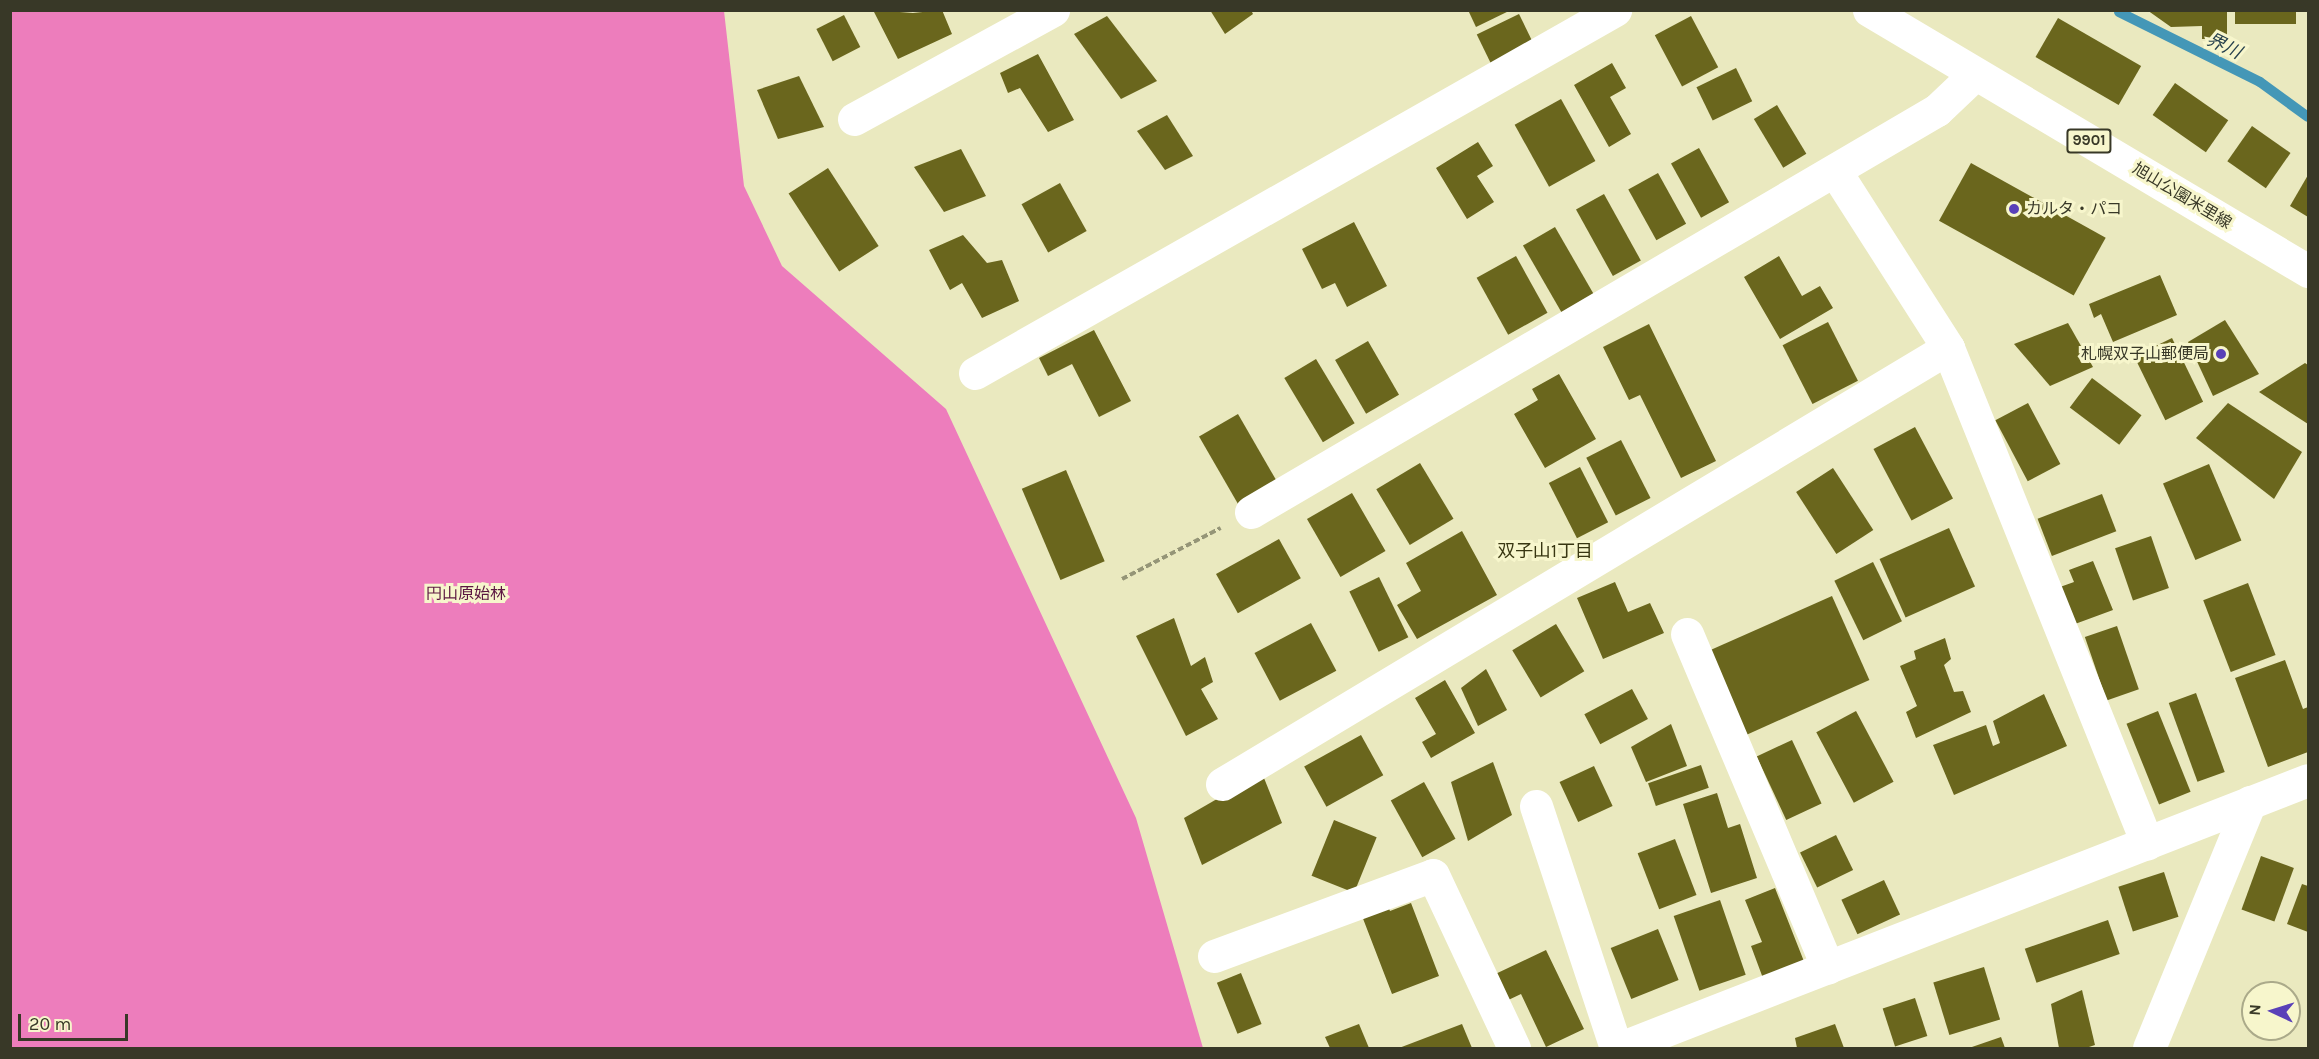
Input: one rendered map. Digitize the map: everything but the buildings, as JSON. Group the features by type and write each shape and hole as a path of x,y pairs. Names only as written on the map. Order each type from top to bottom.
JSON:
{"street":[{"path":"854,119 1053,10"},
{"path":"975,372 1615,10"},
{"name":"旭山公園米里線","path":"1869,10 2308,271"},
{"path":"1251,512 1937,110 1975,74"},
{"path":"1835,171 1948,348 2147,843"},
{"path":"1222,784 1948,348"},
{"path":"1688,634 1828,967"},
{"path":"1536,806 1618,1048 2308,780"},
{"path":"2149,1048 2250,802"},
{"path":"1214,956 1433,875 1514,1048"}],"path":[{"path":"1122,579 1251,512"}],"green space":[{"name":"円山原始林","path":"10,11 724,11 744,186 782,266 946,409 1136,818 1203,1048 11,1048"}],"waterway":[{"name":"界川","path":"2119,12 2260,82 2308,117"}],"place":[{"name":"カルタ・パコ","path":"2014,209"},
{"name":"札幌双子山郵便局","path":"2221,354"}],"district":[{"name":"双子山1丁目","path":"1545,551"}]}
